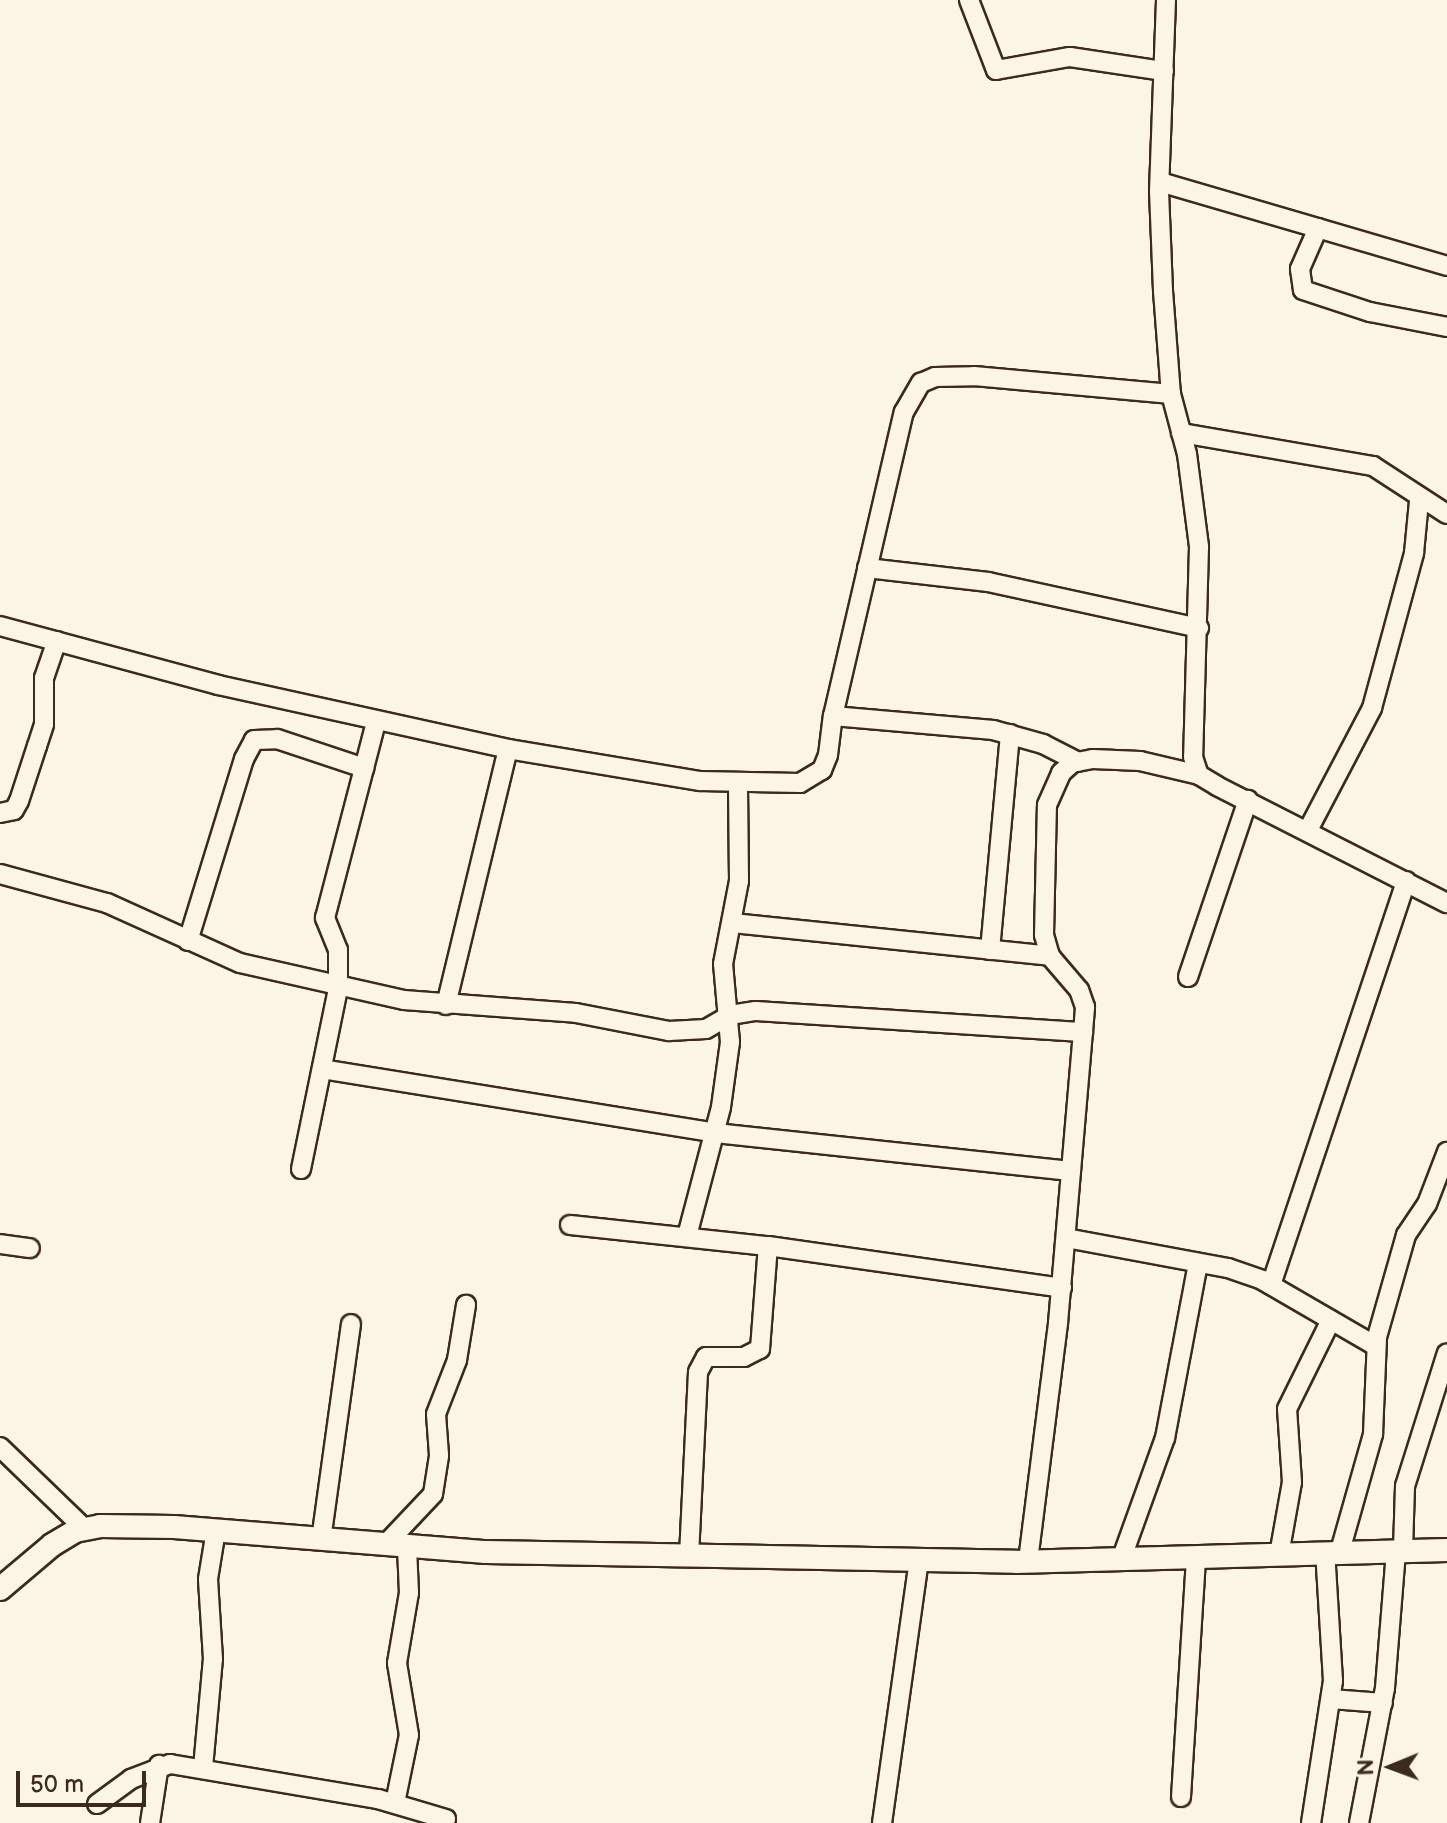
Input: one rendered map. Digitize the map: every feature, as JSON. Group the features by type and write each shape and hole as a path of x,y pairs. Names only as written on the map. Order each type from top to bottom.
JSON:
{"main road":[{"path":"0,1589 52,1545 85,1529 136,1525 396,1546 689,1556 1196,1560 1332,1552 1447,1550"}],"street":[{"path":"969,0 996,70 1070,57 1164,71"},
{"path":"1166,0 1160,182 1171,394 1181,433 1199,547 1199,628 1191,736 1199,775"},
{"path":"1160,182 1447,266"},
{"path":"1318,228 1300,269 1303,290 1370,312 1447,327"},
{"path":"0,626 376,722 508,749 738,784 814,778 828,755 833,716 904,412 921,383 955,375 1171,394"},
{"path":"1181,433 1373,466 1400,480 1419,501 1447,514"},
{"path":"1308,830 1372,708 1414,553 1419,501"},
{"path":"867,568 988,582 1199,628"},
{"path":"0,813 14,810 19,801 44,724 44,678 57,641"},
{"path":"833,716 1010,734 1078,762 1140,761 1199,775 1447,903"},
{"path":"301,1169 338,988 338,950 325,918 376,722"},
{"path":"990,950 1010,734"},
{"path":"188,941 244,759 254,740 277,739 364,768"},
{"path":"446,1005 508,749"},
{"path":"1028,1561 1062,1288 1085,1007 1079,990 1050,956 1044,935 1047,805 1061,773 1078,762"},
{"path":"687,1236 715,1133 730,1015 723,964 739,881 738,784"},
{"path":"1188,977 1248,800"},
{"path":"0,874 107,903 188,941 252,966 338,988 446,1005 576,1013 669,1031 706,1029 730,1015 756,1011 1083,1032"},
{"path":"1271,1285 1406,881"},
{"path":"732,923 1050,956"},
{"path":"322,1069 715,1133 1071,1171"},
{"path":"1311,1823 1331,1699 1332,1552 1373,1434 1376,1346 1401,1248 1447,1152"},
{"path":"570,1225 768,1246 1062,1288"},
{"path":"1066,1238 1198,1263 1271,1285 1376,1346"},
{"path":"0,1244 30,1248"},
{"path":"689,1556 698,1372 706,1357 744,1357 760,1349 768,1246"},
{"path":"1121,1560 1165,1438 1198,1263"},
{"path":"395,1803 409,1735 397,1663 409,1593 396,1546 433,1494 439,1455 436,1414 457,1360 466,1305"},
{"path":"1279,1555 1292,1482 1287,1409 1331,1320"},
{"path":"321,1540 351,1324"},
{"path":"1359,1823 1383,1703 1405,1486 1447,1353"},
{"path":"0,1447 85,1529"},
{"path":"203,1768 213,1659 208,1579 216,1530"},
{"path":"882,1823 919,1560"},
{"path":"1181,1797 1196,1560"},
{"path":"1331,1699 1383,1703"},
{"path":"150,1823 159,1765"},
{"path":"97,1804 159,1765 203,1768 395,1803 446,1819"}]}
